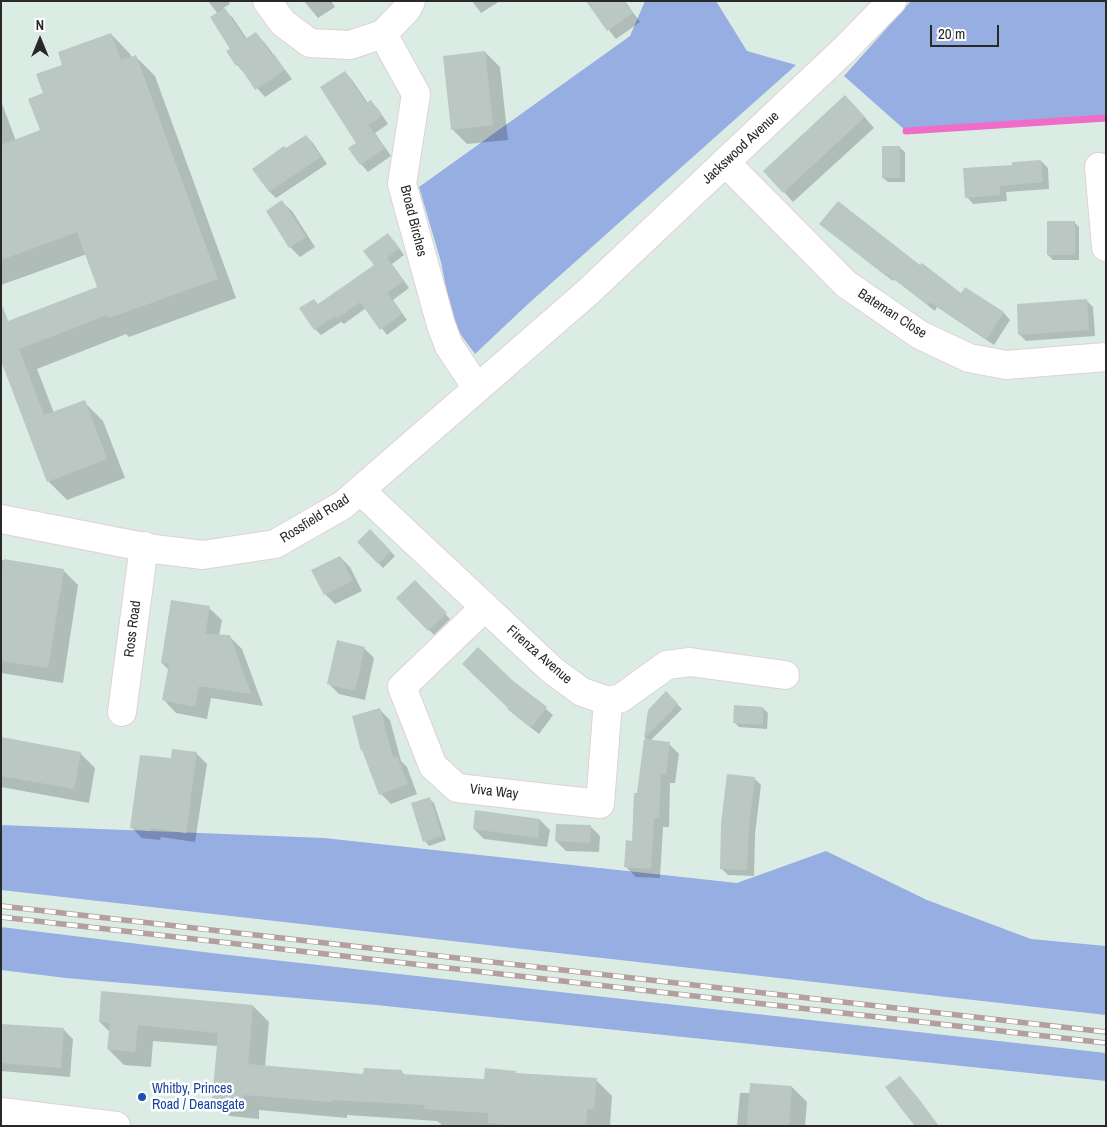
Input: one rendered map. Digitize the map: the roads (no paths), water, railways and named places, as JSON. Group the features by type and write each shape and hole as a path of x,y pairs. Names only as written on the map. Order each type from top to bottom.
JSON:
{"street":[{"path":"267,1 283,23 310,42 350,45 383,34 407,9 411,1"},
{"name":"Jackswood Avenue","path":"588,292 845,49 892,1"},
{"name":"Broad Birches","path":"383,34 416,94 402,184 441,325 449,346 477,388"},
{"name":"Bateman Close","path":"725,162 846,284 920,335 969,358 1006,365 1106,357"},
{"path":"1099,167 1106,246"},
{"name":"Rossfield Road","path":"1,519 144,546 203,554 275,544 343,505 588,292"},
{"name":"Firenza Avenue","path":"360,490 552,670 582,692 608,701"},
{"name":"Ross Road","path":"122,712 144,546"},
{"name":"Viva Way","path":"485,607 402,688 433,766 457,788 600,804 608,701"},
{"path":"608,701 621,698 667,665 690,662 785,675"},
{"path":"1,1112 116,1126"}],"waterway":[{"path":"906,131 1106,118"}],"railway":[{"path":"1,906 1106,1032"},
{"path":"1,917 1106,1043"}],"place":[{"name":"Whitby, Princes Road / Deansgate","path":"142,1097"}]}
